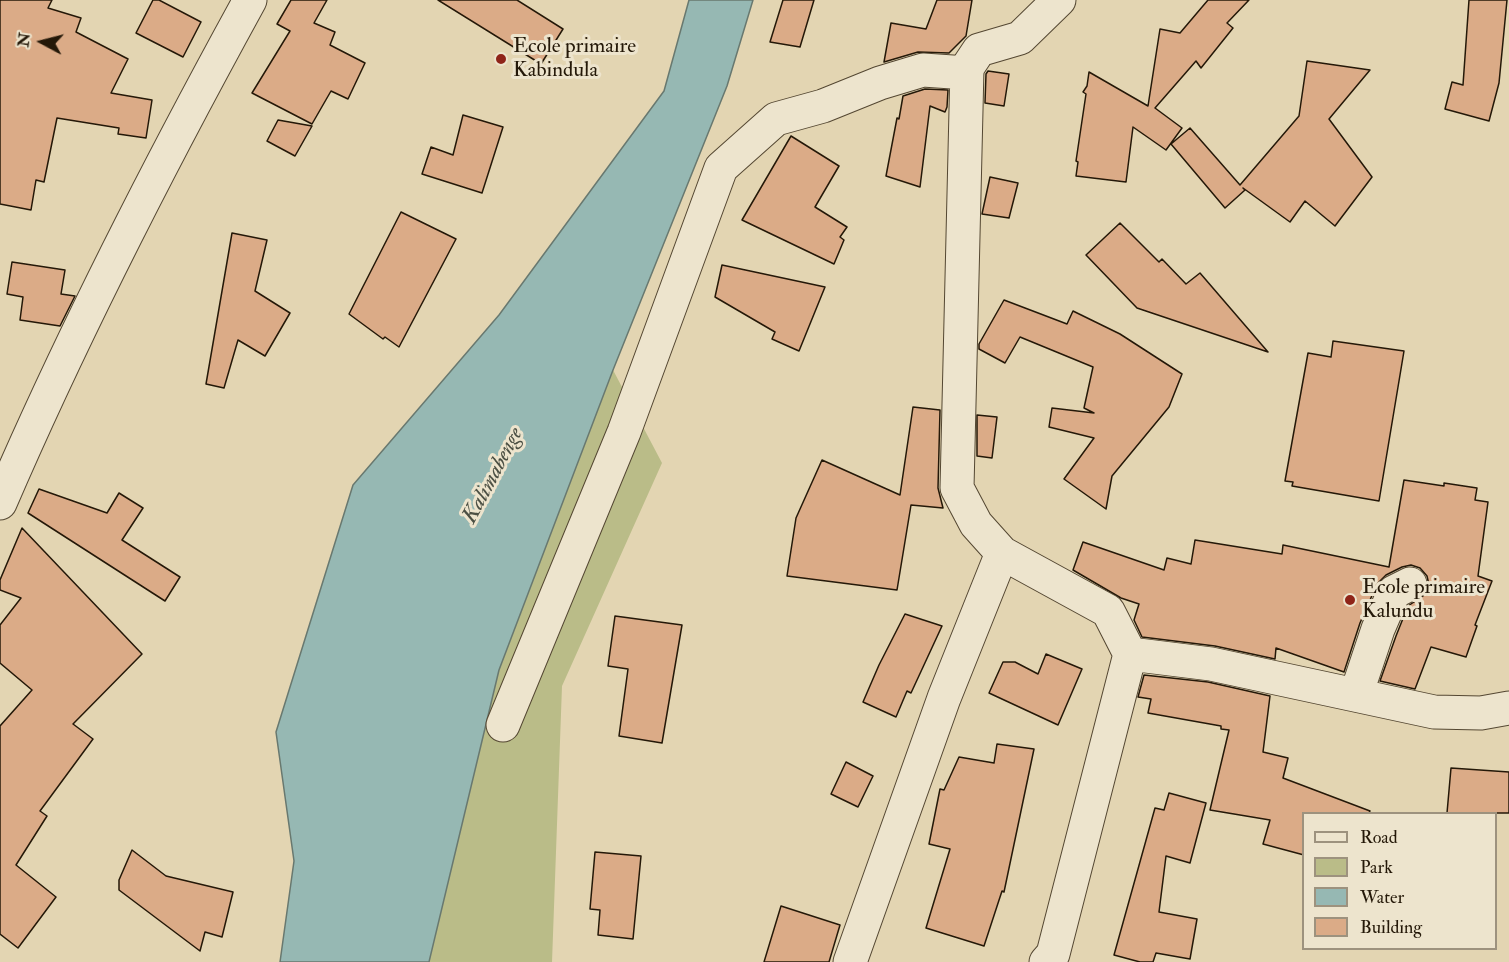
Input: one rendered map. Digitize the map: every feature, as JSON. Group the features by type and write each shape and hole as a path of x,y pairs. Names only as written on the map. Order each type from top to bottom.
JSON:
{"street":[{"path":"0,503 24,447 140,206 250,0"},
{"path":"1046,962 1053,954 1130,654 1108,611 1002,554 976,524 957,488 967,68 979,50 1020,38 1059,0"},
{"path":"504,725 624,432 721,168 776,119 823,106 880,83 923,70 967,73"},
{"path":"850,962 944,698 1002,554"},
{"path":"1356,695 1378,629 1394,592 1410,584"},
{"path":"1130,654 1211,664 1434,712 1481,713 1509,708"}],"green space":[{"path":"613,370 662,463 562,686 552,962 429,962 499,670"}],"water":[{"name":"Kalimabenge","path":"689,0 753,0 727,86 613,370 499,670 429,962 280,962 294,861 276,732 353,485 499,315 664,91"}],"building":[{"path":"0,0 52,0 48,8 81,18 76,32 128,59 111,93 152,100 146,138 118,134 119,128 57,118 44,182 36,180 31,210 0,204"},
{"path":"153,0 159,0 201,22 183,57 136,33"},
{"path":"291,0 327,0 314,23 335,32 330,45 365,63 348,99 331,91 312,124 252,93 290,31 277,24"},
{"path":"438,0 517,0 563,29 541,64"},
{"path":"783,0 814,0 800,47 770,42"},
{"path":"937,0 972,0 966,36 949,53 918,52 884,62 891,23 926,29"},
{"path":"1208,0 1249,0 1227,23 1233,28 1201,68 1196,61 1155,108 1182,128 1166,150 1133,127 1126,182 1076,176 1078,162 1076,161 1086,94 1083,92 1087,86 1089,72 1148,106 1160,29 1180,33"},
{"path":"1469,0 1507,0 1499,83 1489,121 1445,109 1452,82 1463,85"},
{"path":"1307,61 1370,70 1329,119 1372,177 1335,226 1305,201 1290,222 1243,188 1245,190 1225,208 1171,144 1190,128 1240,185 1299,116"},
{"path":"988,71 1009,74 1004,106 985,103"},
{"path":"925,89 948,90 945,112 930,106 920,187 886,176 903,96"},
{"path":"463,115 503,127 482,193 422,174 431,147 453,155"},
{"path":"278,120 312,126 295,156 267,141"},
{"path":"791,136 839,166 815,207 847,227 840,237 844,240 834,264 742,220"},
{"path":"990,177 1018,183 1009,218 982,214"},
{"path":"401,212 456,239 399,347 385,337 383,339 349,314"},
{"path":"1120,223 1159,262 1162,259 1186,284 1200,273 1268,352 1137,308 1086,255"},
{"path":"232,233 267,240 255,291 290,313 265,356 238,340 224,388 206,384"},
{"path":"12,262 65,270 61,294 75,296 60,326 20,320 23,297 7,294"},
{"path":"722,265 825,287 799,351 772,339 775,332 715,297"},
{"path":"1004,300 1067,324 1073,311 1120,334 1182,374 1169,407 1112,476 1106,509 1064,479 1094,438 1049,427 1052,408 1094,413 1084,408 1093,367 1020,337 1005,363 979,349 979,344"},
{"path":"1333,341 1404,351 1379,501 1292,486 1293,482 1285,481 1308,353 1331,357"},
{"path":"913,407 940,410 938,488 943,508 911,505 897,590 787,576 796,518 822,460 900,495"},
{"path":"977,415 997,417 992,458 977,456"},
{"path":"1404,480 1477,488 1475,500 1488,502 1478,576 1492,581 1475,625 1477,626 1466,657 1431,647 1415,689 1380,681 1408,606 1426,594 1429,585 1427,576 1420,568 1411,565 1402,567 1386,575 1377,584 1360,623 1344,672 1276,648 1275,659 1215,646 1142,637 1134,620 1139,604 1121,598 1073,570 1083,542 1164,570 1167,558 1191,564 1195,540 1282,554 1283,545 1389,567"},
{"path":"39,489 107,513 119,493 143,508 122,540 180,577 165,601 28,513"},
{"path":"22,528 142,654 73,724 93,739 40,811 47,816 16,865 56,897 18,948 0,934 0,726 32,690 0,663 0,625 21,598 0,590 0,580"},
{"path":"905,614 942,626 911,693 907,691 896,717 863,702"},
{"path":"615,616 682,625 662,743 619,736 628,669 608,666"},
{"path":"1046,654 1082,669 1058,725 989,693 1003,662 1015,662 1038,674"},
{"path":"1144,675 1208,682 1270,696 1263,752 1288,758 1283,778 1370,811 1302,812 1302,854 1263,844 1270,820 1210,810 1229,730 1221,729 1221,726 1148,713 1151,699 1138,697"},
{"path":"997,744 1034,749 1004,892 1002,891 984,946 926,928 950,849 929,844 940,789 944,790 959,757 994,763"},
{"path":"846,762 873,776 858,807 831,794"},
{"path":"1451,768 1509,772 1509,813 1447,812"},
{"path":"1169,793 1206,803 1190,863 1166,856 1159,912 1197,919 1190,959 1156,953 1153,962 1140,962 1114,955 1155,808 1164,810"},
{"path":"132,850 166,876 233,892 222,937 205,932 200,951 119,890 119,880"},
{"path":"595,852 641,856 633,939 598,935 600,910 590,909"},
{"path":"781,906 840,925 829,962 764,962"}],"place":[{"name":"Ecole primaire Kabindula","path":"501,59"},
{"name":"Ecole primaire Kalundu","path":"1350,600"}]}
